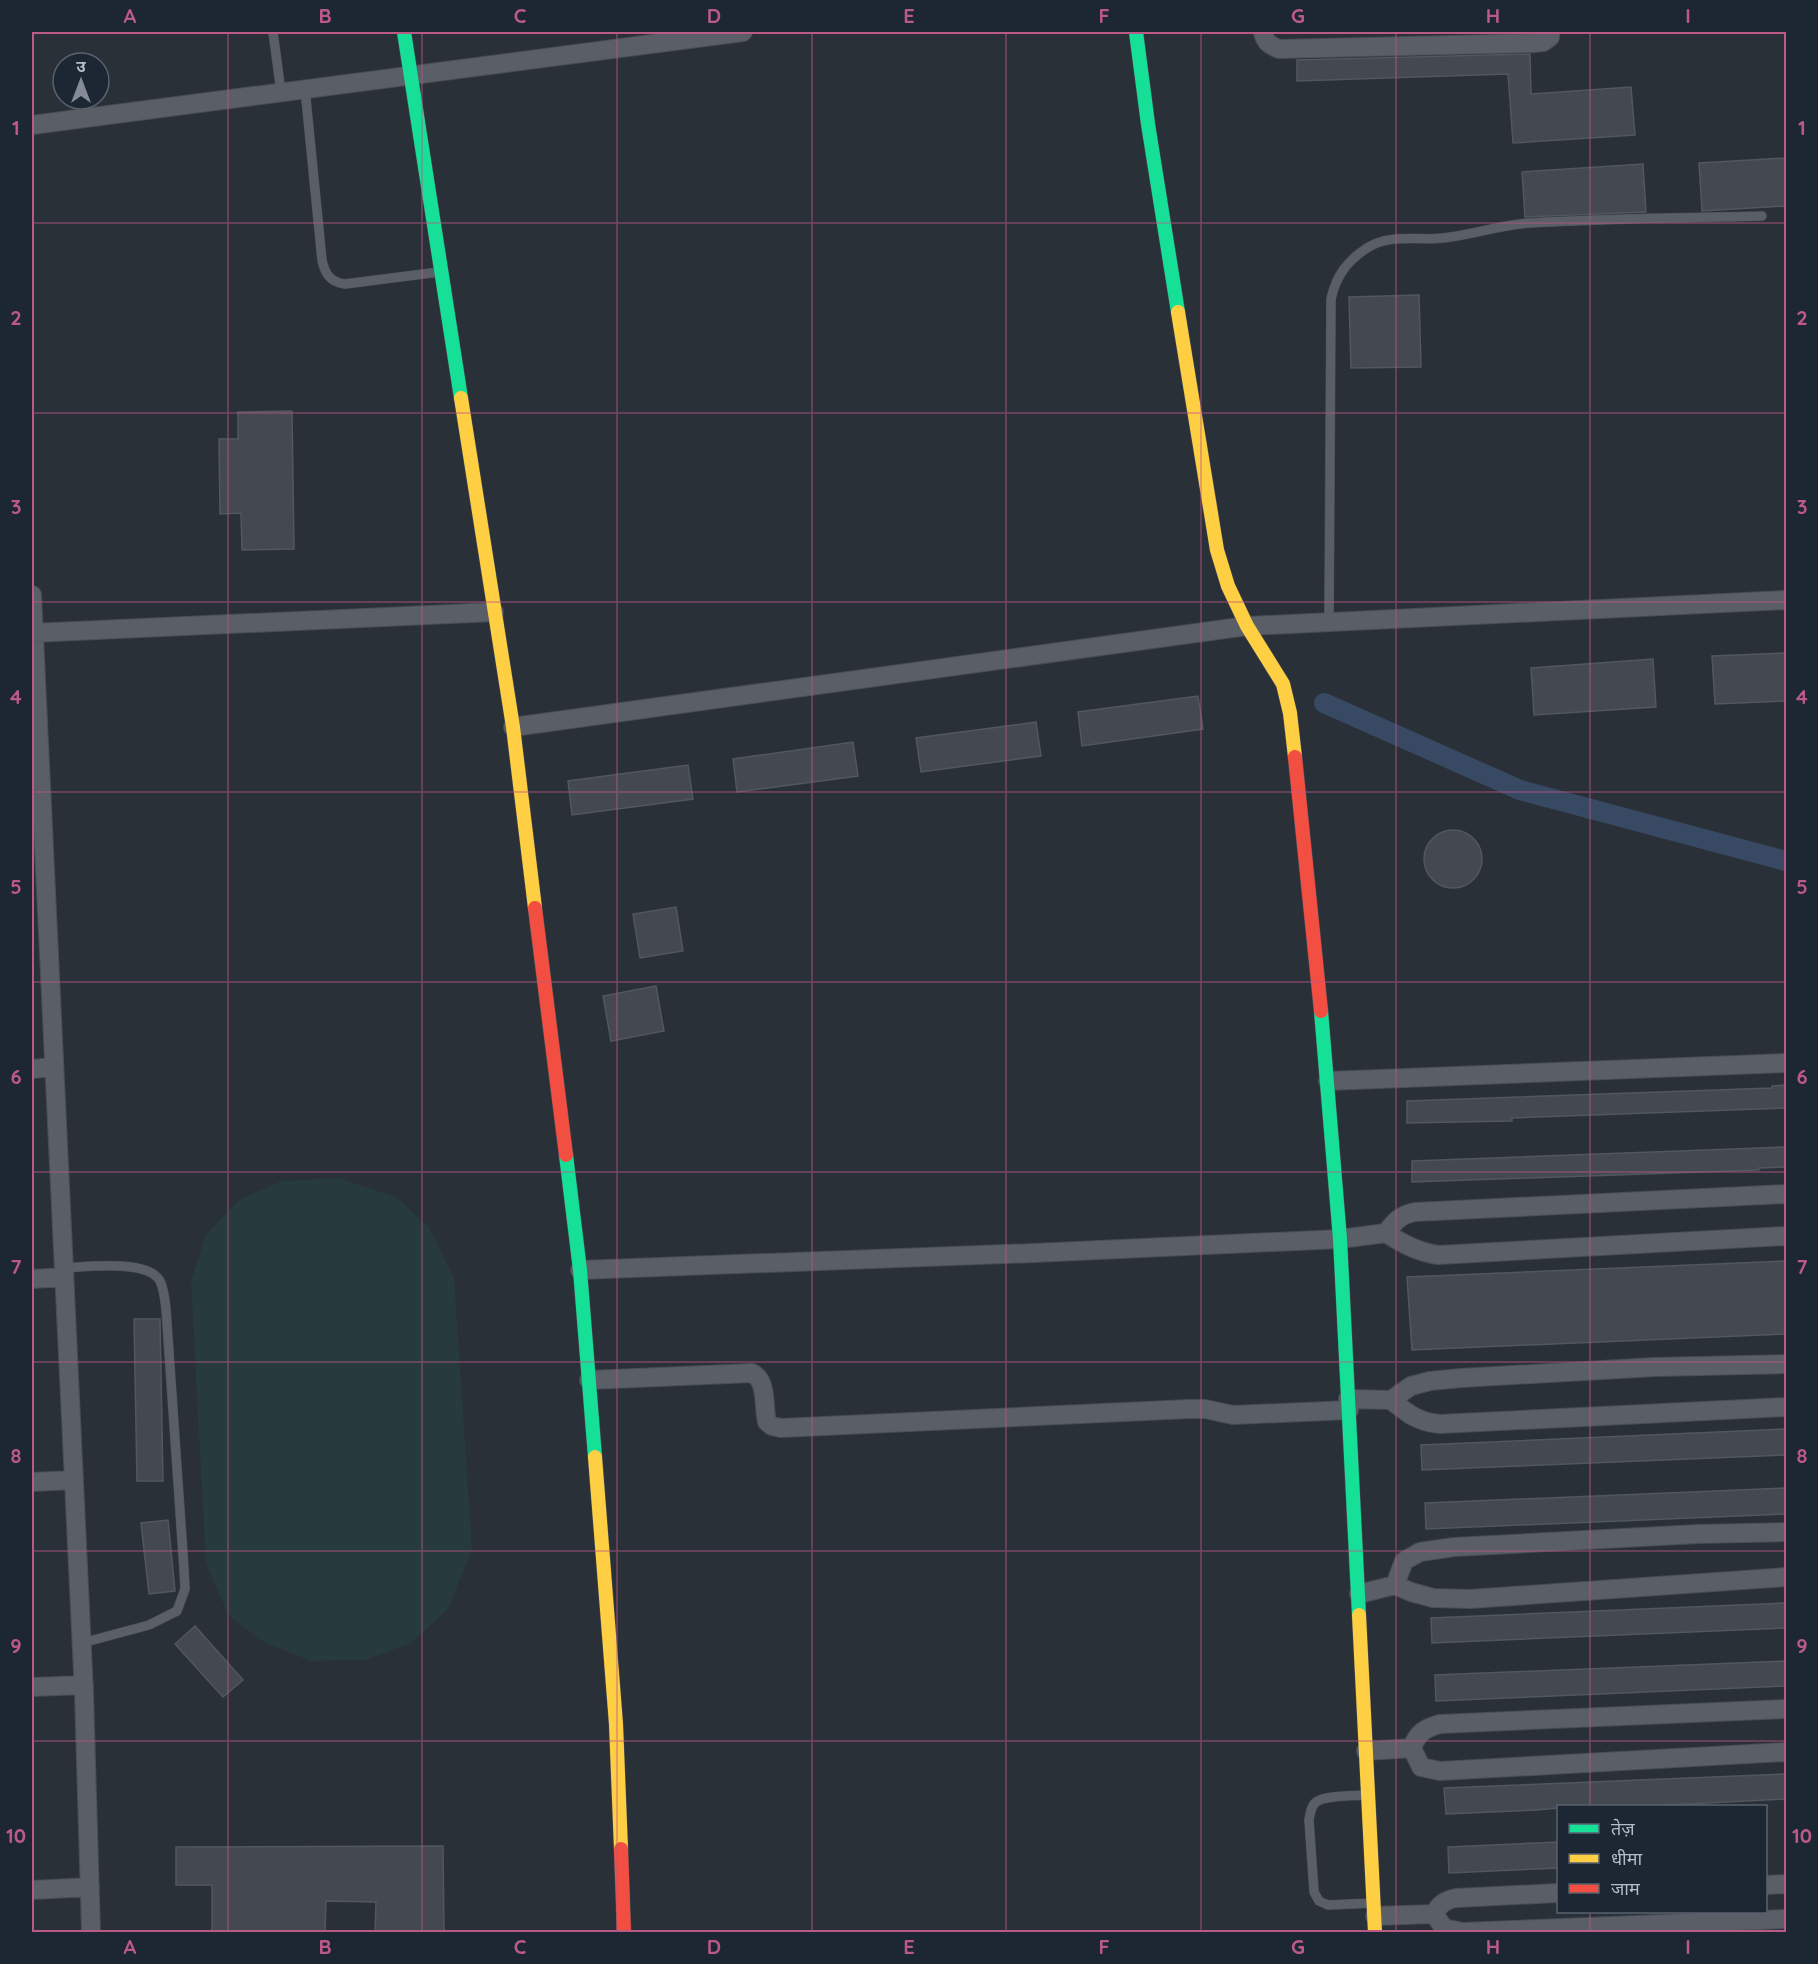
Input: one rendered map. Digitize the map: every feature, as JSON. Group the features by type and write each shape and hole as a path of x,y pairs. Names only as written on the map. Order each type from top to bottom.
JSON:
{"street":[{"path":"404,32 513,727 580,1270 616,1724 624,1932"},
{"path":"32,125 742,32"},
{"path":"1136,32 1148,124 1217,550 1228,586 1247,626 1283,684 1290,713 1328,1081 1340,1239 1375,1917 1434,1914"},
{"path":"1263,32 1265,40 1279,49 1534,43 1543,42 1550,37 1550,32"},
{"path":"32,595 39,901 54,1067 84,1685 92,1932"},
{"path":"513,727 1247,626 1786,600"},
{"path":"32,632 494,612"},
{"path":"1328,1081 1786,1063"},
{"path":"32,1069 54,1067"},
{"path":"1386,1233 1395,1220 1403,1214 1415,1212 1786,1194"},
{"path":"580,1270 1046,1253 1340,1239 1386,1233 1424,1253 1438,1255 1786,1236"},
{"path":"32,1279 64,1272"},
{"path":"589,1380 752,1373 759,1377 762,1383 767,1422 781,1428 1189,1409 1204,1409 1233,1415 1391,1400 1411,1386 1430,1381 1461,1378 1655,1367 1786,1364"},
{"path":"1391,1400 1408,1414 1425,1423 1440,1424 1786,1407"},
{"path":"32,1482 74,1480"},
{"path":"1395,1585 1404,1561 1420,1552 1454,1547 1698,1534 1786,1532"},
{"path":"1359,1594 1395,1585 1433,1598 1470,1599 1786,1576"},
{"path":"32,1687 84,1685"},
{"path":"1412,1748 1420,1732 1440,1724 1786,1709"},
{"path":"1366,1751 1412,1748"},
{"path":"1412,1748 1421,1767 1440,1771 1786,1752"},
{"path":"1767,1885 1786,1884"},
{"path":"32,1890 90,1887"},
{"path":"1434,1914 1446,1900 1456,1898 1557,1893"},
{"path":"1434,1914 1444,1928 1462,1932 1786,1919"}],"lane":[{"path":"273,32 281,93"},
{"path":"305,89 325,272 336,283 345,284 442,272"},
{"path":"1329,622 1331,299 1339,273 1367,248 1403,237 1442,238 1527,223 1762,216"},
{"path":"64,1272 121,1267 141,1269 152,1273 159,1280 166,1309 184,1569 184,1589 177,1611 169,1617 150,1625 82,1643"},
{"path":"1369,1795 1325,1798 1317,1802 1309,1820 1314,1892 1319,1901 1375,1917"}],"green space":[{"path":"338,1178 396,1197 429,1227 454,1278 472,1549 448,1609 411,1643 365,1660 311,1661 262,1641 229,1616 206,1564 191,1282 205,1236 240,1199 282,1181"}],"building":[{"path":"1530,54 1531,94 1631,87 1635,135 1513,143 1508,74 1297,81 1297,60"},
{"path":"1786,158 1786,206 1702,211 1699,163"},
{"path":"1643,164 1646,212 1525,217 1522,172"},
{"path":"1419,295 1421,367 1351,368 1349,297"},
{"path":"292,411 294,549 242,550 241,513 220,514 219,439 238,439 238,412"},
{"path":"1786,653 1786,701 1715,704 1712,656"},
{"path":"1653,659 1656,707 1534,715 1531,668"},
{"path":"1198,696 1203,729 1082,746 1078,712"},
{"path":"1036,722 1041,756 921,772 916,738"},
{"path":"853,742 858,776 737,792 733,759"},
{"path":"688,765 693,799 572,815 568,781"},
{"path":"1447,830 1459,830 1474,838 1482,853 1482,865 1474,880 1459,888 1447,888 1432,880 1424,865 1424,853 1432,838"},
{"path":"676,907 683,951 640,958 633,914"},
{"path":"656,986 664,1031 611,1041 603,996"},
{"path":"1786,1085 1786,1108 1512,1118 1512,1121 1407,1123 1407,1101 1772,1088 1772,1086"},
{"path":"1786,1147 1786,1167 1759,1168 1759,1170 1412,1182 1412,1161"},
{"path":"1786,1261 1786,1334 1412,1350 1407,1277"},
{"path":"134,1319 160,1319 163,1481 137,1481"},
{"path":"1786,1429 1786,1455 1422,1470 1421,1445"},
{"path":"1786,1488 1786,1514 1426,1529 1425,1503"},
{"path":"168,1520 175,1591 149,1594 141,1523"},
{"path":"1786,1603 1786,1628 1432,1643 1431,1618"},
{"path":"195,1626 243,1680 223,1697 175,1644"},
{"path":"1786,1661 1786,1686 1436,1701 1435,1675"},
{"path":"1786,1774 1786,1799 1668,1805 1557,1805 1557,1808 1537,1810 1446,1814 1444,1788"},
{"path":"1557,1842 1557,1868 1449,1873 1448,1847"},
{"path":"443,1846 444,1932 375,1932 376,1902 326,1901 325,1932 212,1932 212,1885 176,1885 176,1847"}],"waterway":[{"path":"1324,703 1520,790 1786,861"}],"traffic: fast":[{"path":"404,32 461,398"},
{"path":"1136,32 1178,312"},
{"path":"1321,1011 1340,1239 1359,1615"},
{"path":"566,1155 580,1270 595,1457"}],"traffic: slow":[{"path":"1178,312 1217,550 1228,586 1247,626 1283,684 1290,713 1295,757"},
{"path":"461,398 513,727 535,908"},
{"path":"595,1457 616,1724 621,1849"},
{"path":"1359,1615 1375,1932"}],"traffic: jam":[{"path":"1295,757 1321,1011"},
{"path":"535,908 566,1155"},
{"path":"621,1849 624,1932"}]}
